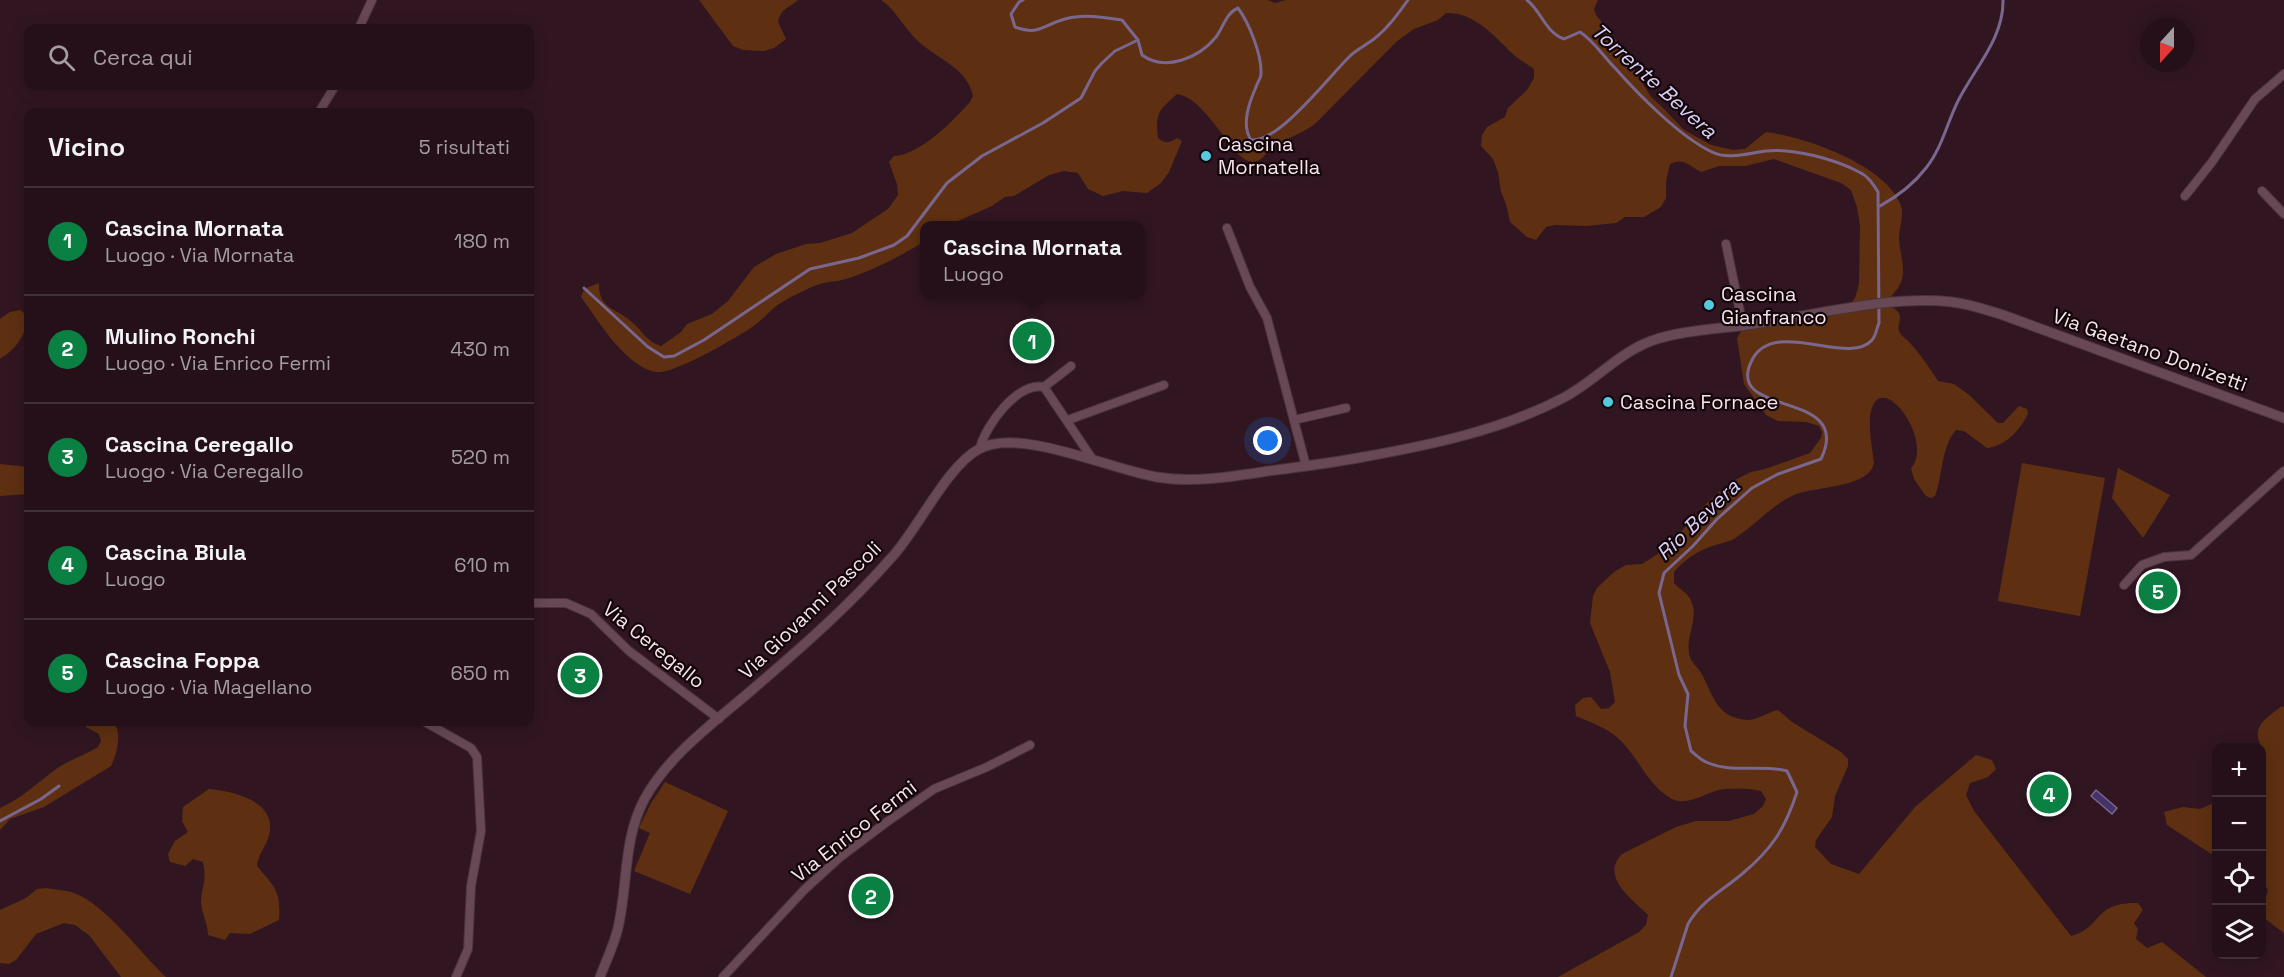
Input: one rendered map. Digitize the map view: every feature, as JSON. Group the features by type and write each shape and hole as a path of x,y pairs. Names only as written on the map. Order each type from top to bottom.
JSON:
{"street":[{"path":"361,24 372,0"},
{"path":"2185,196 2212,162 2255,99 2284,74"},
{"path":"322,108 333,90"},
{"path":"2262,191 2284,214"},
{"path":"1227,228 1250,287 1267,318 1306,466"},
{"path":"980,448 998,442 1022,442 1153,477 1179,480 1216,478 1306,466 1436,442 1503,423 1564,398 1622,356 1650,342 1671,336 1743,326 1726,244"},
{"name":"Via Gaetano Donizetti","path":"1743,326 1862,307 1950,302 2003,315 2284,418"},
{"path":"980,448 986,432 1016,395 1031,387 1044,387 1071,366"},
{"path":"1068,420 1164,385"},
{"path":"1044,387 1094,461"},
{"path":"1294,420 1346,408"},
{"name":"Via Giovanni Pascoli","path":"600,977 618,930 627,855 639,810 649,792 667,768 834,617 887,563 951,476 969,455 980,448"},
{"path":"2124,585 2142,565 2164,557 2191,555 2284,471"},
{"name":"Via Ceregallo","path":"534,603 566,603 591,614 628,651 719,719"},
{"path":"432,726 471,748 477,757 481,831 471,886 468,949 456,977"},
{"name":"Via Enrico Fermi","path":"723,977 804,890 884,824 934,789 987,767 1030,745"}],"shaded area":[{"path":"699,0 798,0 783,11 778,22 786,39 774,48 764,51 743,50 733,46"},
{"path":"881,0 1268,0 1275,3 1286,0 1598,0 1594,9 1596,15 1616,40 1651,97 1684,130 1711,145 1733,150 1745,149 1766,132 1782,135 1821,146 1877,176 1891,189 1901,208 1899,239 1903,276 1898,288 1889,299 1890,306 1899,313 1901,334 1938,381 1954,384 1968,394 1998,423 2003,423 2019,406 2027,409 2028,414 2012,436 1994,447 1987,448 1964,431 1956,430 1945,453 1938,488 1935,496 1931,498 1926,496 1914,479 1911,468 1917,456 1916,440 1911,425 1893,402 1883,398 1875,402 1870,417 1874,463 1870,471 1862,478 1792,496 1737,537 1698,552 1674,572 1674,583 1692,603 1694,616 1689,640 1691,659 1717,704 1728,714 1736,718 1751,720 1778,710 1792,722 1841,752 1848,759 1848,766 1835,796 1832,817 1816,840 1815,847 1831,864 1859,874 1916,806 1976,755 1992,760 1996,769 1988,777 1970,783 1966,795 1974,811 2071,936 2081,932 2113,907 2138,903 2143,910 2134,923 2138,929 2136,939 2147,948 2162,942 2206,977 1558,977 1639,932 1646,925 1648,915 1621,888 1616,879 1614,871 1622,854 1676,827 1696,821 1729,821 1754,814 1763,806 1766,799 1761,791 1738,788 1718,790 1685,801 1672,799 1650,780 1615,736 1600,726 1576,716 1575,705 1583,698 1591,697 1601,709 1609,708 1615,702 1610,672 1590,623 1593,596 1597,588 1614,572 1626,565 1642,564 1664,550 1706,504 1729,483 1751,472 1810,453 1821,438 1822,432 1819,426 1806,422 1778,421 1766,415 1744,384 1737,338 1742,330 1833,316 1848,308 1855,298 1859,284 1860,226 1851,190 1841,183 1774,159 1745,166 1719,166 1701,172 1679,161 1670,164 1666,181 1666,198 1661,207 1644,217 1625,217 1616,223 1586,226 1555,225 1546,227 1536,240 1527,237 1510,222 1498,172 1493,159 1481,146 1482,135 1487,127 1505,117 1508,108 1527,90 1534,78 1534,69 1514,55 1484,27 1466,17 1446,13 1438,20 1414,29 1396,42 1316,123 1273,147 1257,161 1246,160 1200,107 1189,98 1177,94 1166,104 1158,117 1158,138 1165,142 1177,138 1182,141 1169,172 1161,183 1147,193 1123,191 1103,196 1088,189 1078,173 1064,171 1049,175 1014,196 1005,197 992,206 958,221 920,221 920,244 863,273 840,281 819,284 799,293 775,307 747,331 678,367 657,372 646,369 635,362 604,330 581,297 584,289 599,283 605,304 627,318 649,339 661,346 681,332 687,324 712,314 728,301 754,267 776,254 852,233 888,209 898,195 897,184 889,162 894,156 914,150 935,136 970,102 973,96 965,78 918,41"},
{"path":"21,310 24,313 24,333 11,351 0,359 0,319 10,312"},
{"path":"2022,463 2105,478 2080,616 1998,601"},
{"path":"0,464 24,467 24,494 0,496"},
{"path":"2118,468 2170,495 2143,538 2112,498"},
{"path":"2282,706 2284,707 2284,933 2266,920 2268,890 2266,886 2266,743 2260,743 2258,734 2265,719"},
{"path":"116,726 118,742 111,766 44,807 10,819 0,830 0,808 60,767 98,747 101,741 99,734 86,727"},
{"path":"665,782 728,811 690,894 634,871 650,833 639,828 651,803"},
{"path":"209,789 230,792 252,800 267,814 270,824 269,835 257,866 276,890 279,902 279,920 250,934 230,933 225,940 208,935 201,902 204,879 203,862 193,859 185,866 170,862 168,854 175,841 188,832 182,821 183,807"},
{"path":"2096,790 2117,808 2112,814 2091,796"},
{"path":"2212,804 2212,854 2167,825 2164,812 2183,807 2200,809"},
{"path":"37,889 68,891 86,899 110,918 166,977 121,977 89,935 75,925 64,923 36,934 16,960 9,964 0,963 0,910 26,898"}],"waterway":[{"name":"Torrente Bevera","path":"1023,0 1011,14 1015,27 1036,30 1057,21 1079,17 1122,20 1138,40 1142,55 1161,62 1181,60 1209,45 1228,16 1238,8 1254,40 1261,66 1261,76 1251,100 1246,121 1251,140 1262,138 1289,120 1351,55 1384,30 1408,0"},
{"name":"Rio Bevera","path":"1527,0 1552,32 1558,36 1564,39 1580,32 1585,36 1660,115 1712,152 1732,156 1766,151 1789,151 1814,156 1849,167 1862,174 1870,180 1878,192 1879,323 1872,340 1861,347 1847,348 1794,342 1777,343 1763,348 1752,360 1748,378 1755,390 1770,399 1806,412 1820,422 1827,437 1821,459 1778,474 1752,488 1717,519 1664,573 1659,593 1679,675 1688,694 1685,726 1691,751 1704,761 1716,766 1787,771 1797,792 1782,828 1762,856 1693,916 1688,924 1671,977"},
{"path":"1880,206 1910,185 1932,160 1958,101 1987,53 1999,27 2003,0"},
{"path":"584,288 648,347 664,357 674,356 704,340 810,269 859,258 894,245 907,236 947,183 982,156 1043,123 1081,98 1095,71 1102,63 1115,51 1138,40"},
{"path":"0,821 41,799 59,786"}],"place":[{"name":"Cascina Mornatella","path":"1206,156"},
{"name":"Cascina Gianfranco","path":"1709,305"},
{"name":"Cascina Mornata","path":"1032,341"},
{"name":"Cascina Fornace","path":"1608,402"},
{"name":"Cascina Foppa","path":"2158,591"},
{"name":"Cascina Ceregallo","path":"580,675"},
{"name":"Cascina Biula","path":"2049,794"},
{"name":"Mulino Ronchi","path":"871,896"}]}
